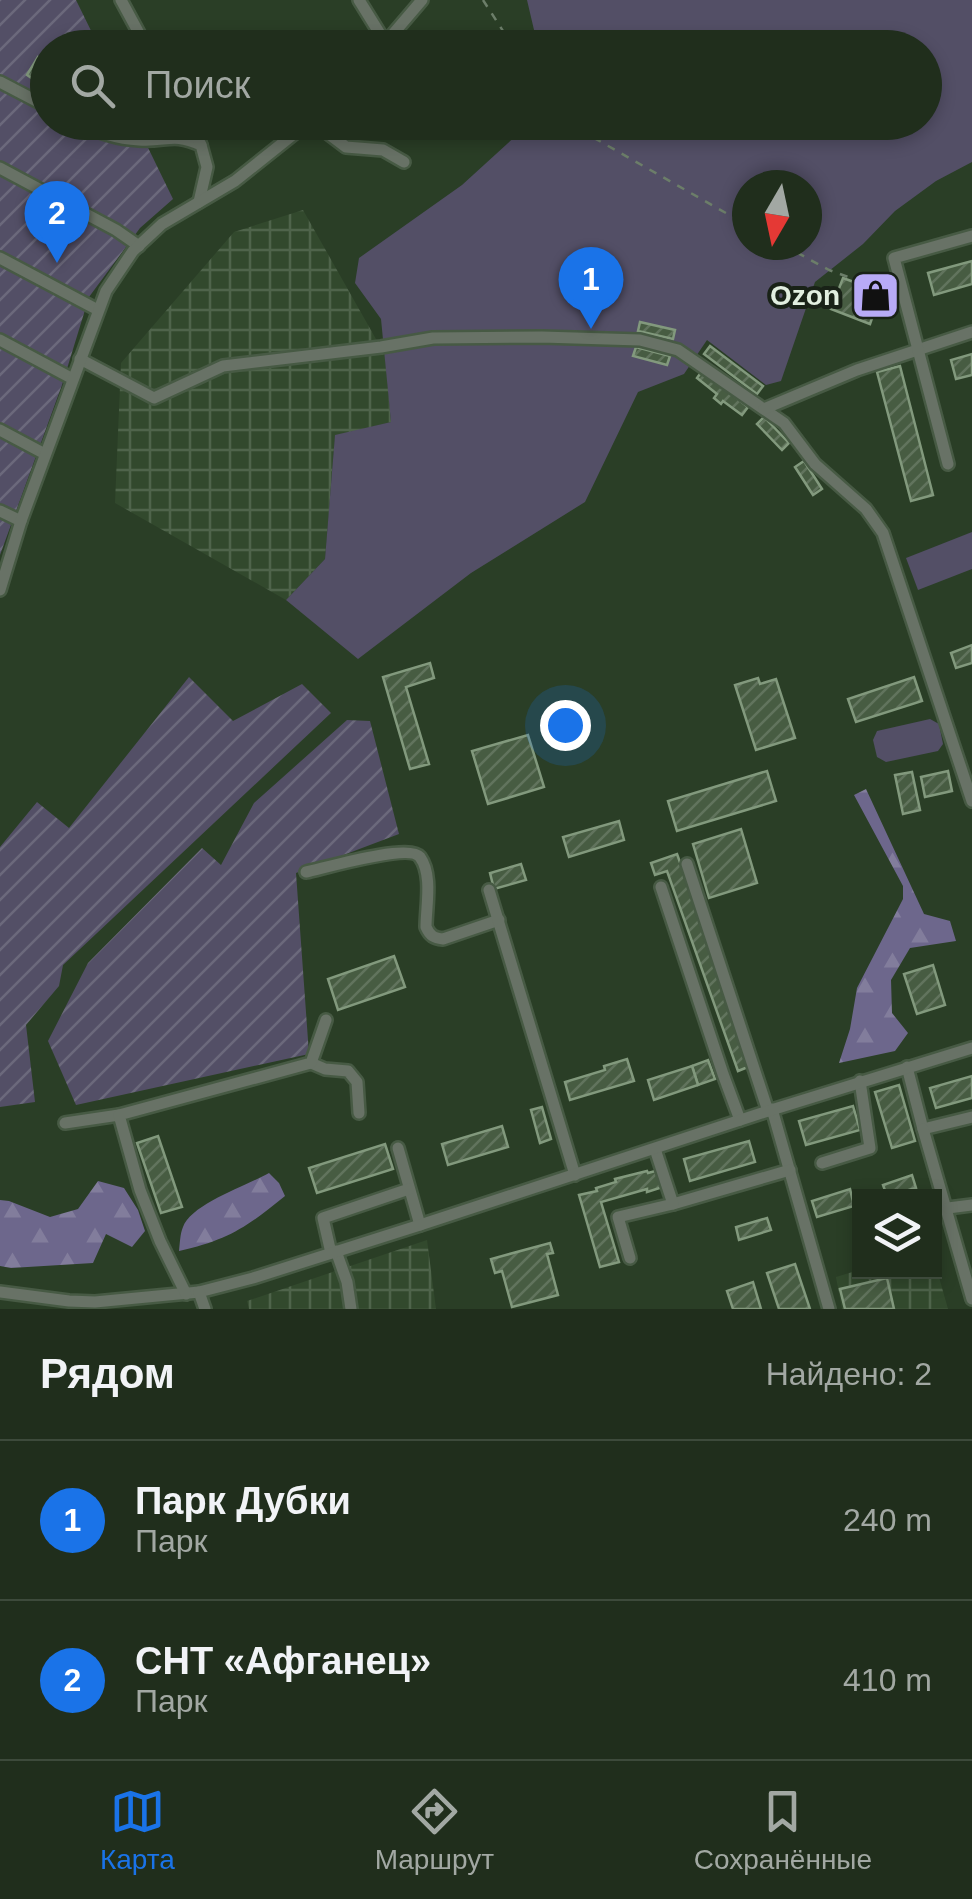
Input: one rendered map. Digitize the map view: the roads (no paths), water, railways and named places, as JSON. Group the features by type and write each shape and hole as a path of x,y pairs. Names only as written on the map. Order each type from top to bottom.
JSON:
{"street":[{"path":"121,0 137,30"},
{"path":"358,0 375,30"},
{"path":"396,30 422,0"},
{"path":"0,82 30,98"},
{"path":"189,140 201,145"},
{"path":"198,140 208,167 199,202"},
{"path":"0,590 21,521 106,290 139,246 162,224 235,180 287,140"},
{"path":"336,140 346,147 384,150 404,162"},
{"path":"0,168 139,246"},
{"path":"948,464 894,258 972,236"},
{"path":"0,258 98,310"},
{"path":"764,409 857,370 972,332"},
{"path":"80,359 154,398 223,366 433,338 542,336 640,340 678,350 784,423 815,464 866,509 883,533 972,801"},
{"path":"0,340 72,379"},
{"path":"0,430 45,454"},
{"path":"0,511 21,521"},
{"path":"306,872 400,851 416,853 428,883 429,934 443,939 498,920"},
{"path":"686,864 790,1170 830,1309"},
{"path":"661,887 740,1120"},
{"path":"489,890 575,1175"},
{"path":"311,1064 326,1020"},
{"path":"0,1292 95,1302 192,1293 420,1225 972,1048"},
{"path":"64,1124 119,1115 311,1064 348,1071 357,1082 359,1113"},
{"path":"907,1067 972,1299"},
{"path":"822,1162 870,1148 860,1081"},
{"path":"119,1115 160,1242 205,1309"},
{"path":"923,1129 972,1117"},
{"path":"398,1148 420,1225"},
{"path":"654,1148 673,1204"},
{"path":"630,1258 618,1217 790,1170"},
{"path":"351,1309 347,1282 324,1218 409,1189"},
{"path":"948,1208 972,1206"}],"place":[{"name":"СНТ «Афганец»","path":"57,263"},
{"name":"Ozon","path":"875,295"},
{"name":"Парк Дубки","path":"591,329"}]}
